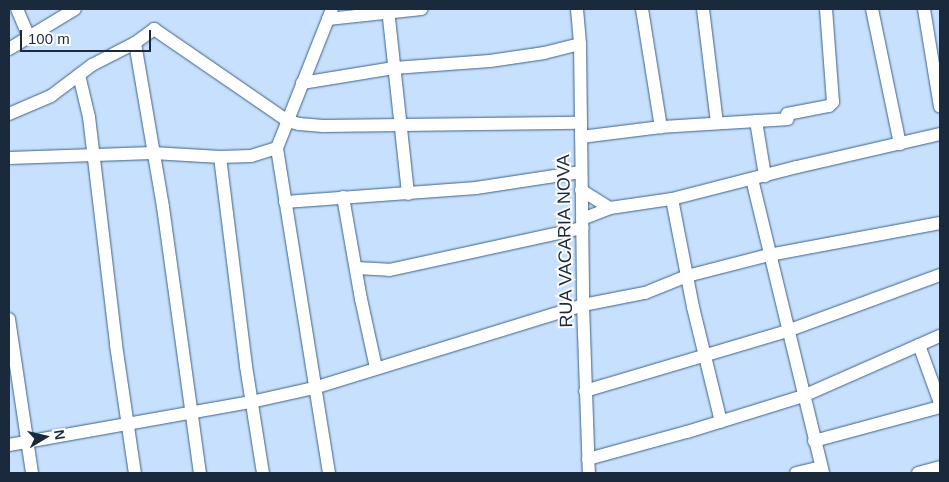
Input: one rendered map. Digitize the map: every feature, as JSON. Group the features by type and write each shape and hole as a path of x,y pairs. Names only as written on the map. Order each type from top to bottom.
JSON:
{"street":[{"path":"17,9 29,37"},
{"path":"10,43 29,37 76,9"},
{"path":"329,473 277,148 330,14 421,9"},
{"name":"RUA VACARIA NOVA","path":"577,9 580,44 582,305 589,473"},
{"path":"642,9 661,127"},
{"path":"703,9 717,123"},
{"path":"581,136 661,127 756,121 829,106 833,102 826,9"},
{"path":"872,9 900,144"},
{"path":"924,9 937,69 940,107"},
{"path":"388,10 408,194"},
{"path":"9,114 39,103 105,57 135,43 154,29 288,121 324,126 581,123"},
{"path":"135,43 163,207 190,413 200,473"},
{"path":"302,84 394,68 490,61 544,53 580,44"},
{"path":"79,75 89,117 127,424 135,473"},
{"path":"756,121 759,178 769,255 822,470 796,473"},
{"path":"356,268 389,270 582,224 610,208 672,199 940,134"},
{"path":"9,158 153,154 220,157 258,155 277,148"},
{"path":"220,157 251,402 262,473"},
{"path":"285,202 476,188 581,172"},
{"path":"581,190 610,208"},
{"path":"343,197 376,368"},
{"path":"672,199 704,355 721,422"},
{"path":"9,445 251,402 314,388 582,305 645,293 687,276 769,255 940,223"},
{"path":"585,391 787,331 940,275"},
{"path":"9,319 32,473"},
{"path":"588,460 721,422 803,396 940,336"},
{"path":"920,345 940,403"},
{"path":"814,441 940,407"},
{"path":"918,473 940,467"}]}
